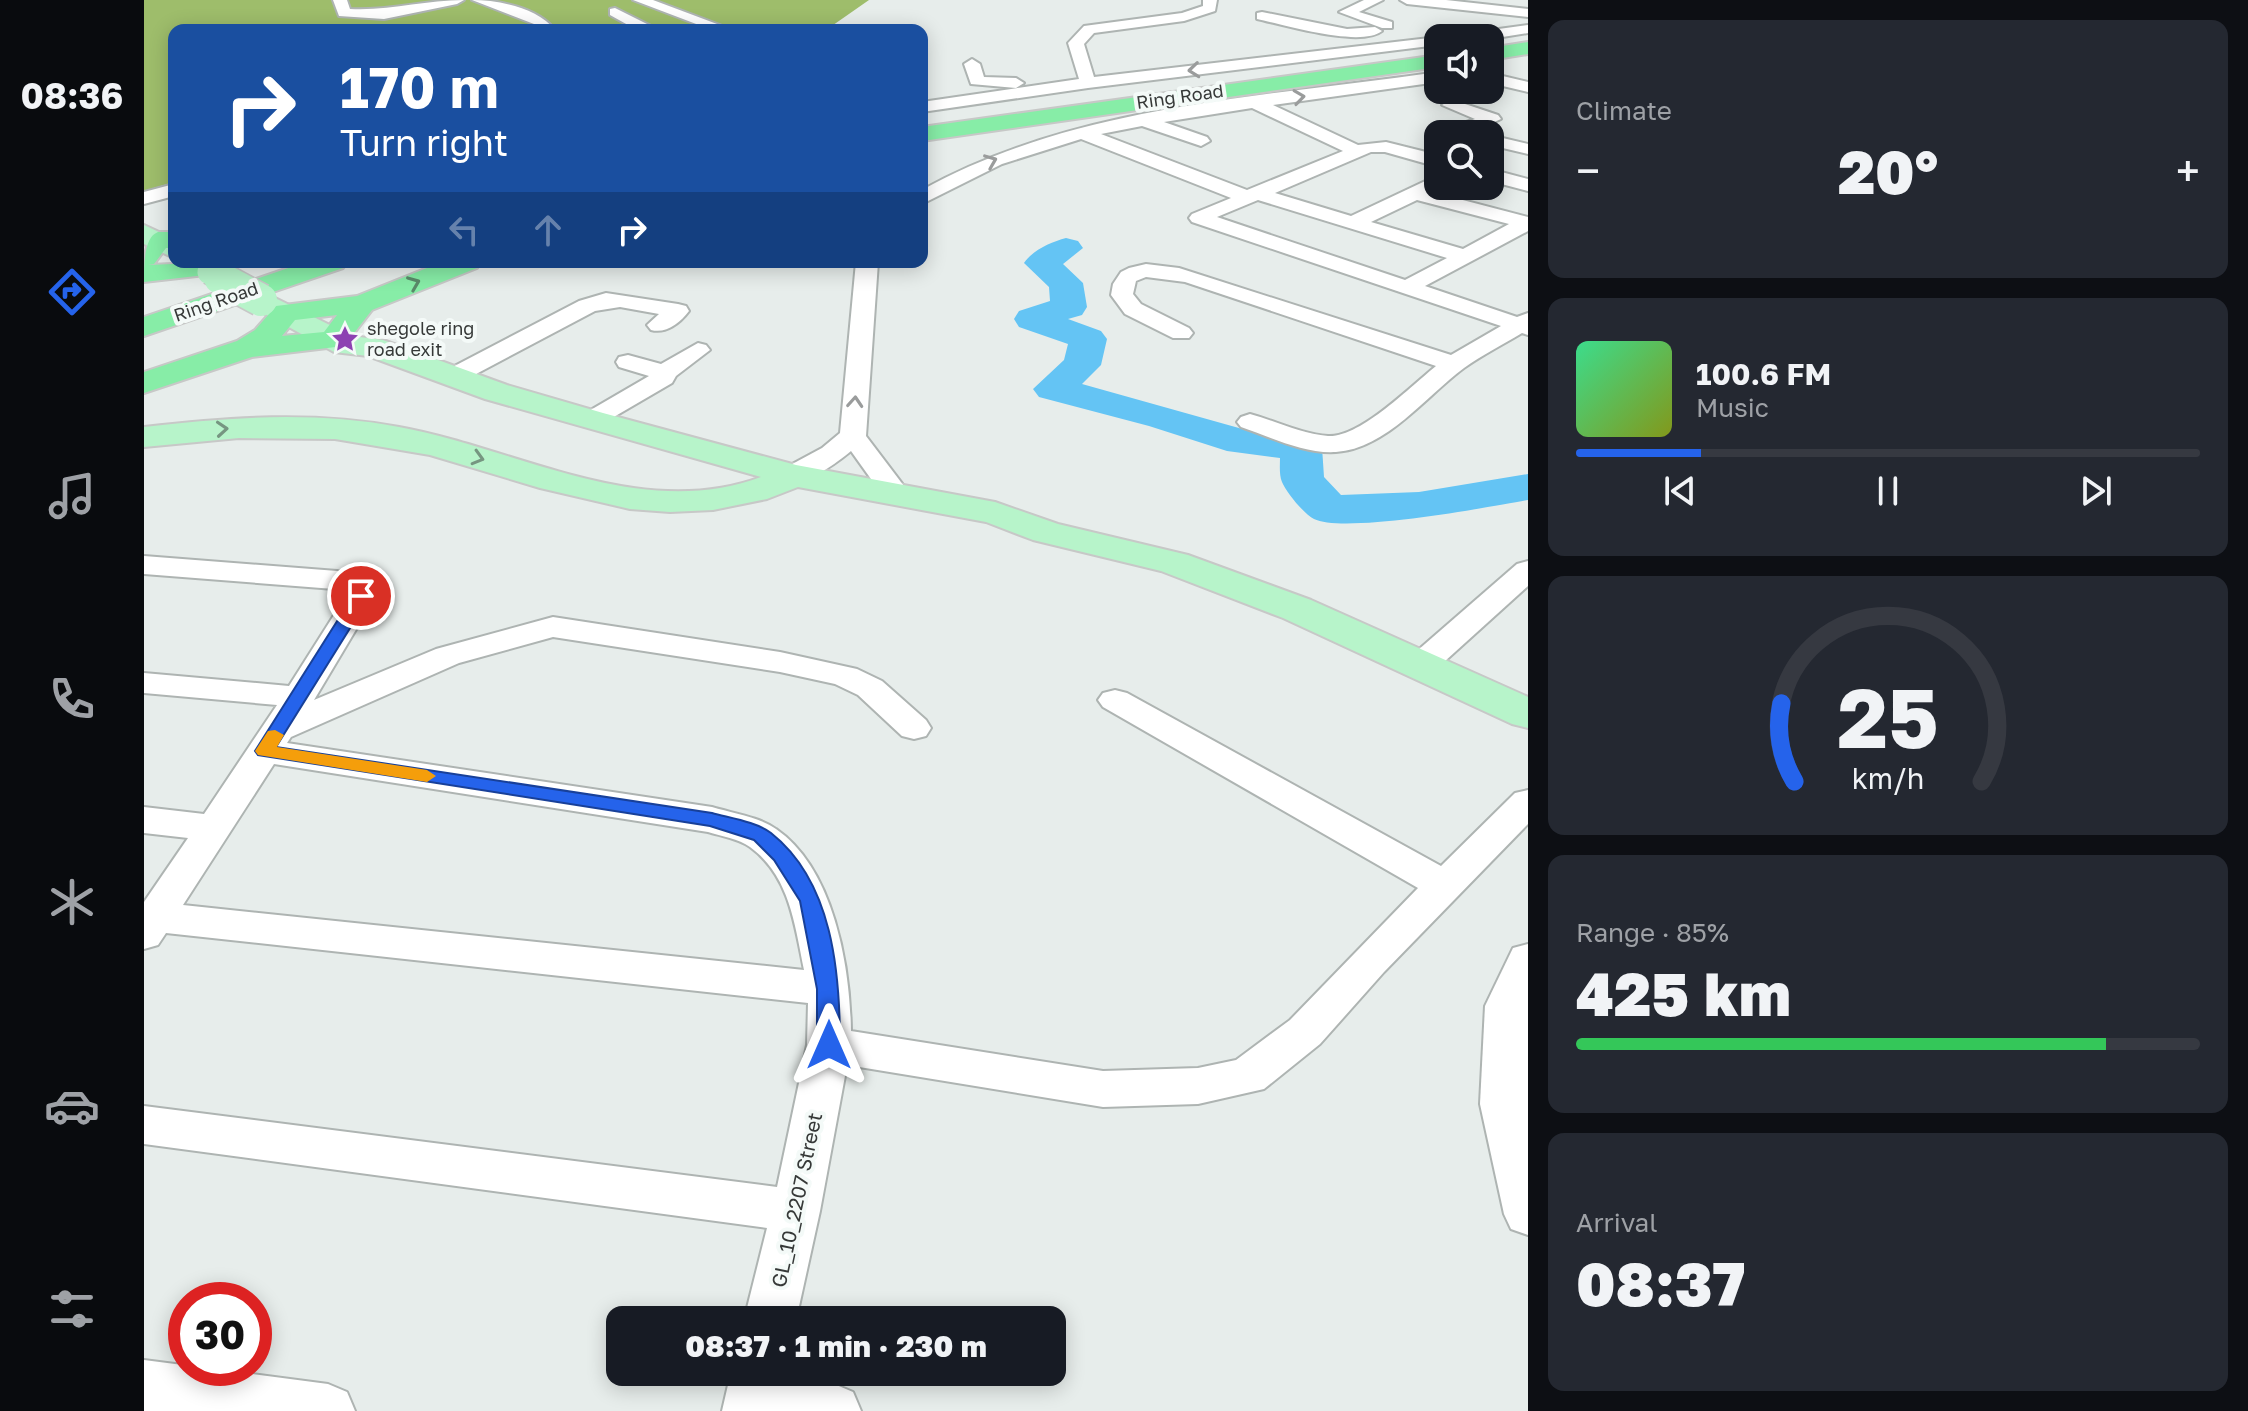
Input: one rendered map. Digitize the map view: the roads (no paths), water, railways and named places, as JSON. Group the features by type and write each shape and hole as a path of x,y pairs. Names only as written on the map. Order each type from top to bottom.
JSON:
{"highway":[{"path":"1504,44 1528,41"},
{"path":"1504,52 1528,48"},
{"name":"Ring Road","path":"928,124 1424,55"},
{"name":"Ring Road","path":"928,133 1424,63"},
{"path":"144,274 190,268"},
{"name":"Ring Road","path":"144,311 272,268"},
{"name":"Ring Road","path":"144,327 316,268"},
{"path":"248,348 266,336 274,306 362,304 452,268"},
{"path":"144,383 248,348 339,342 362,304"}],"main road":[{"path":"208,268 339,342 372,347 452,377 781,482 896,494 995,513 1046,532 1174,563 1297,609 1528,714"},
{"path":"339,342 350,358 439,394 781,482 987,529 1046,532"},
{"path":"144,437 252,427 328,428 411,440 573,488 632,500 702,500 781,482"}],"street":[{"path":"340,0 344,13 368,16 457,0"},
{"path":"479,0 542,24"},
{"path":"640,0 709,24"},
{"path":"1088,83 1076,43 1089,29 1184,17 1210,8 1210,0"},
{"path":"1376,0 1346,12 1424,36"},
{"path":"1407,0 1528,13"},
{"path":"615,12 637,24"},
{"path":"1262,16 1347,33 1395,27"},
{"path":"1504,32 1528,29"},
{"path":"928,106 1052,87 1424,42"},
{"path":"972,64 977,81 1052,87"},
{"path":"1504,74 1528,64"},
{"path":"928,195 975,168 1050,139 1080,132 1141,120 1424,79"},
{"path":"1504,82 1528,87"},
{"path":"1380,85 1424,98"},
{"path":"1254,103 1357,151"},
{"path":"1445,104 1492,119 1489,120"},
{"path":"1141,120 1201,141"},
{"path":"1080,132 1251,195 1467,257"},
{"path":"1504,143 1528,149"},
{"path":"1424,157 1386,147 1357,151 1204,215 1200,220 1525,324"},
{"path":"1504,179 1528,185"},
{"path":"1352,223 1424,189"},
{"path":"144,198 168,192"},
{"path":"1415,194 1527,223"},
{"path":"1408,287 1527,223"},
{"path":"866,268 853,436 896,494"},
{"path":"1181,333 1133,309 1122,295 1121,284 1127,276 1157,271 1189,276 1454,364"},
{"path":"452,377 587,306 606,300 678,311 677,315 659,325"},
{"path":"1250,422 1313,441 1343,444 1422,391 1454,364 1525,324"},
{"path":"591,420 663,378 664,373 698,350"},
{"path":"628,362 664,373"},
{"path":"781,482 831,454 853,436"},
{"path":"144,565 337,580 356,586 361,596 272,740 150,926 829,989"},
{"path":"1422,664 1528,570"},
{"path":"272,740 471,649 516,633 553,627 780,662 845,676 870,688 914,728"},
{"path":"144,683 299,697"},
{"path":"1115,700 1444,885"},
{"name":"GL_10_2207 Street","path":"272,740 712,820 761,836 782,855 810,901 829,989 829,1045 773,1306"},
{"path":"829,1045 1103,1089 1198,1086 1248,1076 1305,1032 1444,885 1528,802"},
{"path":"144,820 214,828"},
{"path":"1528,959 1506,1006 1503,1104 1528,1214"},
{"path":"144,1125 796,1211"},
{"path":"144,1386 328,1411"},
{"path":"753,1395 834,1411"}],"waterway":[{"path":"1066,248 1041,263 1066,283 1069,307 1032,319 1088,339 1082,365 1053,389 1163,417 1242,442 1301,447 1302,480 1329,509 1419,505 1528,487"}],"place":[{"name":"shegole ring road exit","path":"345,339"}]}
